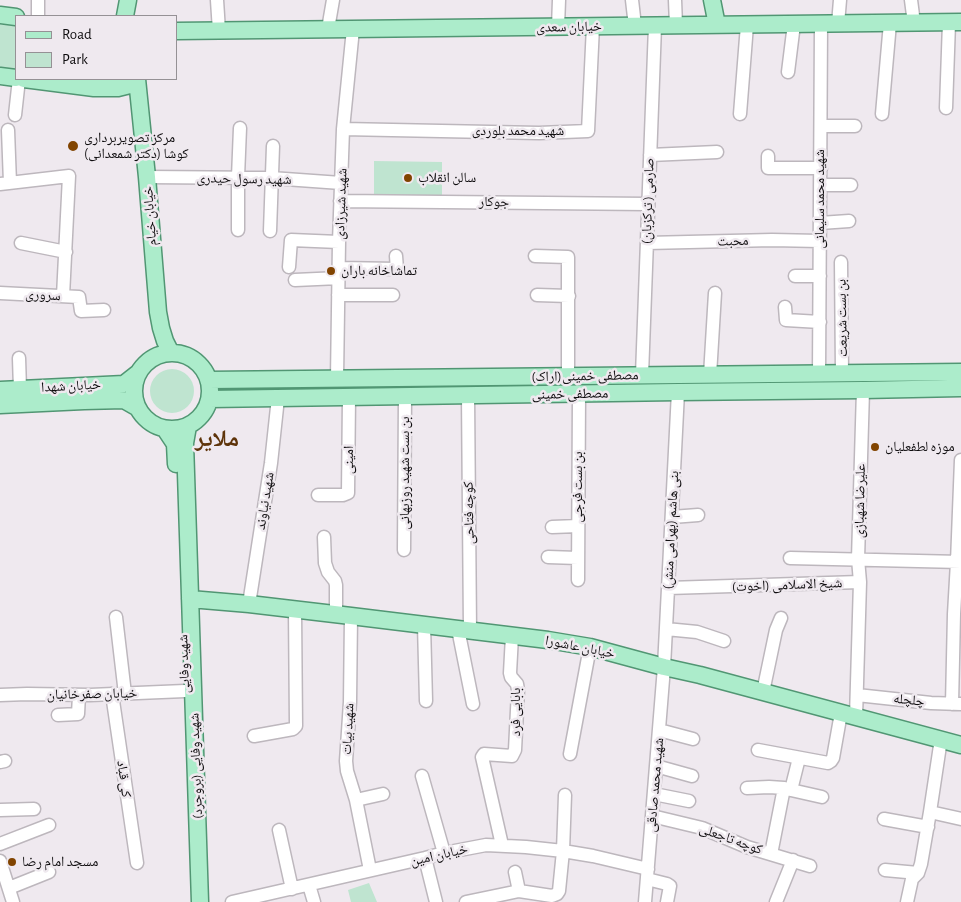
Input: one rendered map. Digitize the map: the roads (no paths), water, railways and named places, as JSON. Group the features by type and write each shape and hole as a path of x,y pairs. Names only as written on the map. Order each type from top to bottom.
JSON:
{"main road":[{"path":"125,15 128,0"},
{"path":"137,15 138,0"},
{"path":"712,0 717,25"},
{"path":"0,15 15,17"},
{"name":"خیابان سعدی","path":"178,31 955,22"},
{"path":"0,76 15,78"},
{"path":"32,80 94,88 118,88 130,85 135,80"},
{"name":"خیابان خیام","path":"136,80 147,177 158,312 165,341 170,351"},
{"path":"170,351 188,355 197,361 205,370 211,391 210,399 198,420 188,426 177,429 165,429 151,423 138,408 134,394 138,373 144,365 159,354 170,351"},
{"name":"مصطفی خمینی(اراک)","path":"209,380 961,372"},
{"name":"خیابان شهدا","path":"0,390 124,384 138,373"},
{"name":"مصطفی خمینی","path":"210,399 961,388"},
{"name":"خیابان شهدا","path":"0,405 124,400 138,408"},
{"path":"188,426 185,442 190,600"},
{"name":"شهید وفایی","path":"165,429 175,444 192,902"},
{"name":"خیابان عاشورا","path":"190,600 249,604 343,615 548,640 590,647 961,745"},
{"name":"شهید وفایی (بروجرد)","path":"190,600 200,902"}],"street":[{"path":"38,0 38,15"},
{"path":"217,0 219,30"},
{"path":"328,29 333,0"},
{"path":"558,27 559,0"},
{"path":"632,0 636,26"},
{"path":"675,0 676,26"},
{"path":"838,24 840,0"},
{"path":"911,0 914,23"},
{"path":"946,108 955,22"},
{"path":"882,114 890,23"},
{"path":"788,72 794,24"},
{"name":"شهید محمد سلیمانی","path":"819,374 821,24"},
{"path":"740,114 747,25"},
{"name":"شهید محمد بلوردی","path":"343,129 588,131 593,26"},
{"name":"صارمی ( ترکزبان)","path":"642,375 655,26"},
{"name":"شهید شیرزادی","path":"337,378 343,129 353,29"},
{"path":"15,115 18,80"},
{"path":"821,126 854,126"},
{"path":"238,230 240,128"},
{"path":"8,130 5,184 69,176 63,296"},
{"path":"270,231 273,146"},
{"path":"650,156 717,152"},
{"path":"768,156 768,168 820,168"},
{"name":"شهید رسول حیدری","path":"147,177 271,178 341,183"},
{"path":"820,185 851,185"},
{"name":"جوکار","path":"340,201 648,204"},
{"path":"820,223 849,221"},
{"path":"289,267 291,240 339,242"},
{"name":"محبت","path":"647,244 772,240 820,241"},
{"path":"21,243 66,252"},
{"path":"295,280 339,273 397,269 396,256"},
{"path":"535,256 568,257 568,376"},
{"name":"بن بست شریعت","path":"841,262 842,373"},
{"path":"795,276 820,276"},
{"name":"سروری","path":"0,293 79,297 81,311 104,310"},
{"path":"710,375 715,293"},
{"path":"338,295 393,295"},
{"path":"537,296 569,296"},
{"path":"785,307 786,320 820,322"},
{"path":"19,358 20,389"},
{"name":"علیرضا شهبازی","path":"860,582 858,559 862,390"},
{"name":"بنی هاشم (بهرامی منش)","path":"664,667 678,392"},
{"name":"بن بست فرجی","path":"578,580 579,394"},
{"name":"کوچه فتاحی","path":"468,395 464,630 473,704"},
{"name":"بن بست شهید روزبهانی","path":"404,550 405,396"},
{"name":"امینی","path":"318,495 343,495 348,493 349,397"},
{"name":"شهید نیاوند","path":"249,604 272,463 278,398"},
{"path":"956,704 961,460"},
{"path":"672,517 698,515"},
{"path":"552,527 578,526"},
{"name":"شهید بیات","path":"324,537 325,563 328,572 335,581 343,615 350,702 347,771 356,800 370,870"},
{"path":"548,557 578,558"},
{"path":"790,558 959,562"},
{"name":"شیخ الاسلامی (اخوت)","path":"668,588 860,582 857,696 831,761 828,763 799,758"},
{"path":"254,736 292,729 296,726 295,610"},
{"name":"کی قباد","path":"116,618 118,694 137,863"},
{"path":"763,692 776,630 781,618"},
{"path":"424,625 426,701"},
{"path":"666,629 697,632 724,641"},
{"name":"بابایی فرد","path":"502,845 482,757 484,754 512,756 515,750 518,690 516,682 510,675 512,636"},
{"path":"570,754 590,647"},
{"name":"شهید محمد صادقی","path":"645,902 664,667"},
{"name":"خیابان صفرخانیان","path":"0,695 185,692"},
{"path":"58,715 78,714 79,695"},
{"name":"چلچله","path":"857,696 956,704"},
{"path":"659,730 694,739"},
{"path":"907,902 912,879 918,873 928,826 940,739"},
{"path":"758,750 799,758 788,789 771,854"},
{"path":"656,766 692,776"},
{"path":"422,776 444,853"},
{"path":"747,788 788,789 822,797"},
{"path":"356,800 383,794"},
{"path":"654,794 689,801"},
{"path":"466,902 519,891 553,899 559,891 565,795"},
{"path":"0,810 34,809"},
{"path":"930,812 961,819"},
{"name":"کوچه تاجعلی","path":"652,816 702,828 747,847 810,866"},
{"path":"884,819 928,826"},
{"path":"0,844 49,826"},
{"path":"280,830 292,889"},
{"name":"خیابان امین","path":"232,902 444,853 486,845 502,845 593,856 648,874 670,886 667,902"},
{"path":"425,858 436,902"},
{"path":"776,902 793,860"},
{"path":"0,861 13,902"},
{"path":"885,870 918,873"},
{"path":"9,888 49,872"},
{"path":"515,872 519,891"},
{"path":"309,885 314,902"}],"place":[{"name":"مرکز تصویربرداری کوشا (دکتر شمعدانی)","path":"73,146"},
{"name":"سالن انقلاب","path":"408,178"},
{"name":"تماشاخانه باران","path":"331,271"},
{"name":"موزه لطفعلیان","path":"875,447"},
{"name":"مسجد امام رضا","path":"12,862"}],"district":[{"name":"ملایر","path":"217,439"}]}
